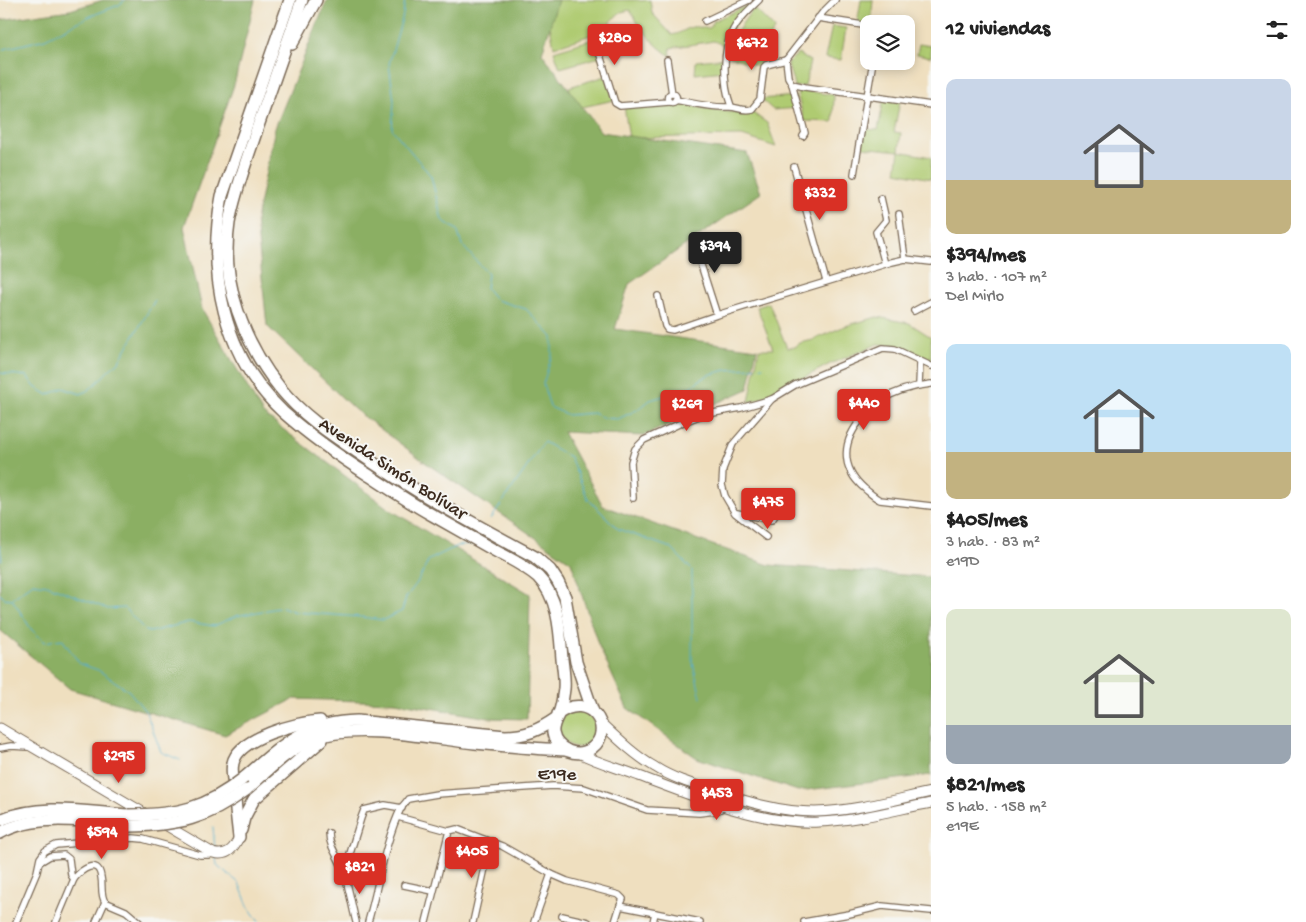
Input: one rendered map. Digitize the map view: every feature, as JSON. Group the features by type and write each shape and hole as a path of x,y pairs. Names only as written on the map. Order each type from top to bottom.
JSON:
{"highway":[{"name":"Avenida Simón Bolívar","path":"290,0 222,196 217,222 217,275 222,303 231,333 245,363 261,386 282,410 320,443 427,513 526,567 544,584 550,594 556,612 560,635 564,687 557,716"},
{"name":"Avenida Simón Bolívar","path":"302,0 234,200 229,225 228,254 234,300 244,331 281,389 299,408 327,431 399,481 535,557 550,570 565,598 576,662 593,712"},
{"path":"280,64 316,0"},
{"path":"0,820 14,814 32,811 64,810 129,821 177,813 203,805 226,792 276,750 299,734 334,723 356,721 519,736 537,730 566,708 575,705 585,707 593,712 600,722 600,736 597,742 576,759 496,749 477,743"},
{"path":"557,716 553,733 560,746 566,750"},
{"path":"239,836 232,764 240,750 254,741 298,724 321,721 334,723"},
{"path":"0,833 19,824 51,820 178,823 196,818 228,803 300,746 328,735 349,732 378,732 477,743 566,750 583,755"},
{"path":"239,836 244,818 254,799 328,735"}],"main road":[{"path":"600,722 641,758 664,772 714,790 771,807 792,811 816,812 857,807 931,792"},
{"path":"0,728 213,853 220,855 227,853 232,849 239,836"},
{"path":"583,755 727,807 796,822 849,819 931,803"}],"street":[{"path":"705,21 749,0"},
{"path":"730,106 724,68 725,55 733,30 759,0"},
{"path":"595,39 615,103 620,106 672,101 724,108 730,106 738,110 752,108 760,98 764,67 786,60 818,18 835,0"},
{"path":"818,18 860,25"},
{"path":"667,60 672,94 668,97 672,101"},
{"path":"786,60 788,77 792,84 805,133 803,136"},
{"path":"854,174 872,70"},
{"path":"792,84 931,105"},
{"path":"794,167 826,281"},
{"path":"881,198 886,220 876,232 885,264"},
{"path":"899,214 905,259"},
{"path":"693,240 717,315"},
{"path":"658,296 667,329 673,330 885,264 905,259 931,262"},
{"path":"914,311 931,302"},
{"path":"633,498 631,462 635,449 644,440 681,422 702,415 741,408 772,399 795,385 882,348 895,349 931,366"},
{"path":"918,385 920,362"},
{"path":"931,384 918,385 903,390 876,403 855,425 848,442 846,454 849,471 855,480 874,497 880,500 931,506"},
{"path":"766,537 735,513 725,496 722,484 723,468 733,444 772,399"},
{"path":"735,513 772,520 784,502"},
{"path":"0,748 11,746 35,748"},
{"name":"E19e","path":"402,808 408,799 436,794 535,786 574,786 592,790 647,810 701,812 716,811 727,807"},
{"path":"701,812 706,799"},
{"path":"344,873 364,810 385,805 402,808 386,847 368,922"},
{"path":"398,817 449,831 456,829 491,841 567,882 619,895 623,899 615,922"},
{"path":"426,922 449,831"},
{"path":"329,833 331,848 340,862 344,873 356,922"},
{"path":"16,922 40,858 45,851 56,845 133,838 200,855 213,853"},
{"path":"473,922 491,841"},
{"path":"40,862 50,856 64,855 69,859 71,875 74,879"},
{"path":"56,922 74,879 84,868 90,866 99,870 102,897 105,902 126,911 139,922"},
{"path":"534,922 550,874"},
{"path":"404,884 433,891"},
{"path":"96,922 105,902"},
{"path":"620,906 687,921 700,922"},
{"path":"804,922 882,906 931,911"},
{"path":"653,922 655,913"},
{"path":"562,916 588,922"}],"green space":[{"path":"103,0 255,0 234,85 184,227 202,309 263,414 389,509 530,594 527,719 489,718 395,702 294,699 225,735 70,689 0,630 0,20 70,10"},
{"path":"327,0 558,0 542,53 601,132 747,153 761,193 629,284 615,329 757,349 748,389 643,436 563,432 603,506 769,565 931,577 931,775 798,791 697,758 627,708 598,644 571,562 426,463 354,409 267,326 256,220 275,128"},
{"path":"545,0 650,0 652,13 672,35 692,27 710,28 713,21 751,4 735,23 725,46 714,41 670,48 671,56 659,48 648,36 630,10 621,12 600,32 554,47"},
{"path":"861,0 873,0 872,15 860,15 860,25 857,25"},
{"path":"754,8 775,29 763,46 760,67 729,56 738,31"},
{"path":"832,26 846,28 841,60 825,58"},
{"path":"590,40 594,41 600,57 560,68 554,51"},
{"path":"919,44 931,46 931,57 917,54"},
{"path":"798,54 810,61 805,86 795,87 787,63"},
{"path":"725,58 725,71 695,74 696,61"},
{"path":"606,76 614,100 578,108 569,87"},
{"path":"806,91 834,95 833,122 804,121 797,92"},
{"path":"795,96 798,108 773,110 761,99"},
{"path":"884,98 900,101 894,132 901,133 899,151 862,147 865,129 878,130"},
{"path":"677,102 729,112 750,111 767,123 776,147 742,136 629,138 624,106 678,105"},
{"path":"899,151 931,157 931,179 896,172"},
{"path":"769,303 787,348 795,347 800,343 813,340 845,326 877,317 909,323 931,337 931,360 898,346 878,344 830,364 771,395 749,402 759,349 773,349 757,307"},
{"path":"588,709 598,732 591,742 584,746 570,745 560,735 558,728 563,712"}],"waterway":[{"path":"0,50 45,39 88,17 119,5 125,0"},
{"path":"405,0 403,15 389,64 394,101 392,129 431,176 442,220 457,230 462,245 488,274 486,288 496,300 526,309 552,337 552,355 543,384 550,407 568,415 593,413 604,418 618,419 639,409 650,400 685,390 708,375 726,370 763,367"},
{"path":"0,373 27,376 35,387 48,395 63,388 81,394 92,387 118,363 155,300"},
{"path":"491,519 544,442 570,457 588,499 618,529 671,548 692,570 692,659 701,698"},
{"path":"12,599 33,583 47,585 108,609 124,608 146,631 150,632 189,622 214,626 236,616 283,607 295,612 383,620 402,611 406,597 417,583 429,560 457,546 473,545"},
{"path":"0,546 2,560 0,560"},
{"path":"0,594 4,598 12,599 31,629 45,642 62,639 80,664 98,670 129,691 146,712 161,752 180,760"},
{"path":"213,827 215,849"},
{"path":"216,858 217,865 239,883 248,906 259,922"}]}
